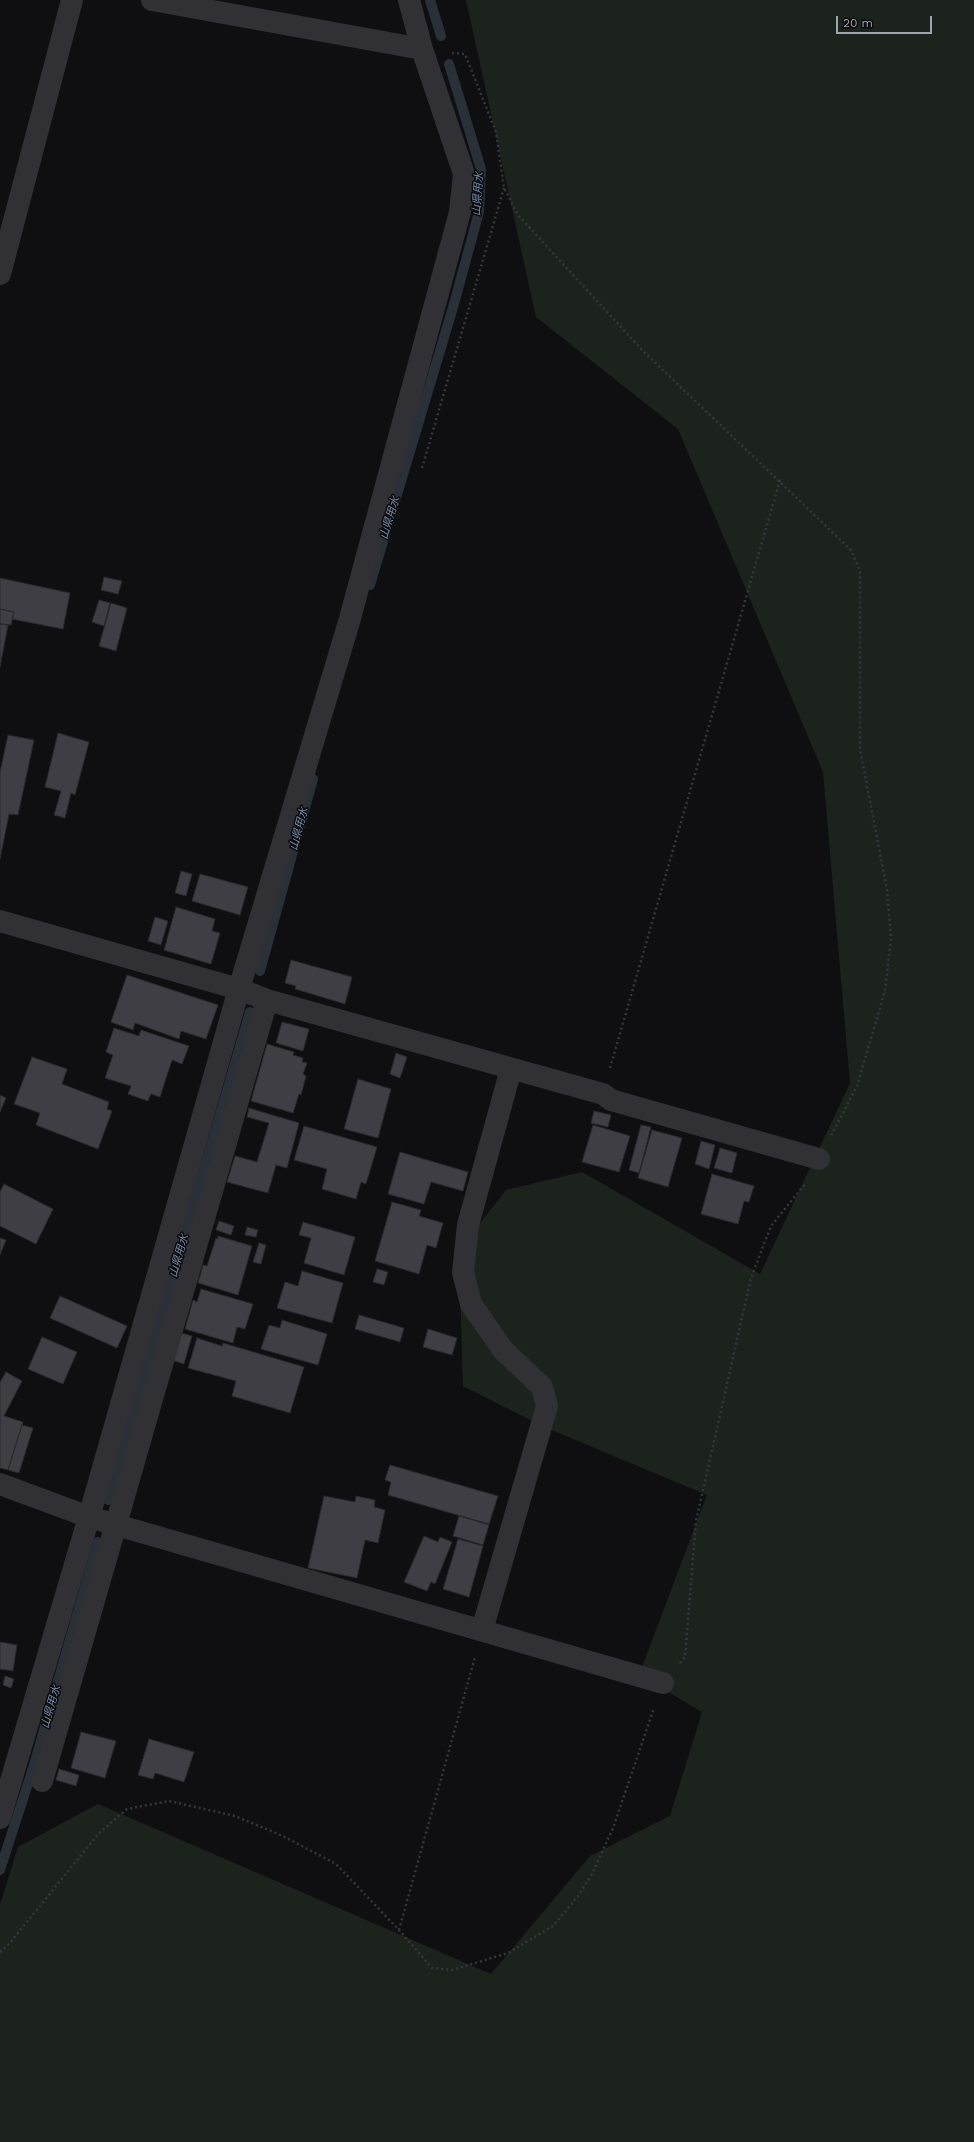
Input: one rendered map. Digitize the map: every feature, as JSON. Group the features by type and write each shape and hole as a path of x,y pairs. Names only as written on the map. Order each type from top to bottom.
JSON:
{"street":[{"path":"0,274 72,0"},
{"path":"152,0 422,49"},
{"path":"0,1818 89,1517 240,989 349,622 460,212 464,174 422,49 409,0"},
{"path":"0,921 240,989 266,1000 603,1094 611,1100 819,1159"},
{"path":"42,1782 117,1525 266,1000"},
{"path":"482,1630 547,1406 542,1387 503,1350 471,1304 463,1272 468,1225 511,1069"},
{"path":"0,1484 89,1517 663,1683"}],"path":[{"path":"0,1952 9,1944 99,1833 127,1809 169,1802 236,1816 284,1836 336,1864 399,1930 432,1968 452,1970 508,1953 554,1926 579,1895 595,1868 613,1828 663,1683 685,1657 696,1521 751,1278 771,1226 801,1190 857,1086 885,991 891,938 887,890 860,749 860,572 851,550 780,480 644,352 518,215 504,188 496,132 464,54 422,49"},
{"path":"603,1094 780,480"},
{"path":"399,1930 482,1630"}],"shaded area":[{"path":"466,0 974,0 974,2142 0,2142 0,1905 18,1847 98,1804 491,1974 590,1856 670,1816 702,1712 639,1675 707,1495 542,1426 463,1386 459,1250 506,1190 582,1172 760,1274 850,1083 823,772 678,429 536,317"}],"building":[{"path":"104,577 122,581 118,594 101,590"},
{"path":"0,578 70,593 63,629 12,619 14,612 0,609"},
{"path":"99,600 110,603 104,626 92,622"},
{"path":"111,603 127,608 116,651 99,646"},
{"path":"0,609 14,612 11,625 0,624"},
{"path":"0,624 8,625 0,667"},
{"path":"58,733 89,742 75,795 71,793 65,818 54,815 61,791 45,787"},
{"path":"8,735 34,740 18,815 9,814 0,859 0,772"},
{"path":"181,871 192,874 186,896 175,893"},
{"path":"200,874 248,887 240,915 192,901"},
{"path":"176,907 215,919 212,931 220,933 211,964 164,950"},
{"path":"155,917 168,921 161,945 148,941"},
{"path":"291,960 352,977 345,1004 295,989 296,986 285,983"},
{"path":"127,975 218,1005 206,1039 181,1031 179,1039 135,1023 133,1030 111,1022"},
{"path":"282,1022 309,1029 303,1051 276,1043"},
{"path":"114,1028 139,1036 141,1030 189,1046 182,1064 172,1060 160,1097 151,1094 148,1101 128,1094 131,1086 105,1078 113,1055 106,1052"},
{"path":"267,1044 294,1052 293,1055 303,1058 302,1062 307,1063 303,1074 306,1076 301,1095 299,1094 293,1113 251,1101"},
{"path":"396,1053 407,1057 400,1078 390,1074"},
{"path":"32,1057 67,1069 62,1084 109,1102 107,1109 112,1111 98,1149 36,1125 40,1113 14,1104"},
{"path":"358,1079 391,1089 378,1138 344,1129"},
{"path":"0,1095 6,1098 0,1112"},
{"path":"249,1108 299,1123 287,1168 276,1165 268,1193 227,1182 235,1156 257,1162 269,1123 247,1117"},
{"path":"594,1111 611,1115 608,1127 591,1123"},
{"path":"593,1125 630,1136 619,1172 582,1162"},
{"path":"641,1125 651,1127 639,1173 629,1170"},
{"path":"304,1126 377,1147 366,1184 361,1182 356,1199 322,1189 327,1169 294,1160"},
{"path":"652,1130 682,1138 668,1187 638,1178"},
{"path":"701,1141 715,1145 709,1169 695,1164"},
{"path":"720,1148 737,1153 732,1173 714,1168"},
{"path":"400,1152 468,1172 463,1191 431,1182 424,1204 388,1194"},
{"path":"712,1174 754,1186 749,1202 744,1201 738,1224 701,1214"},
{"path":"4,1184 53,1209 36,1244 0,1226 0,1192"},
{"path":"392,1202 421,1210 419,1216 443,1223 436,1248 427,1245 419,1274 375,1261"},
{"path":"219,1221 234,1226 231,1235 216,1230"},
{"path":"303,1222 355,1237 344,1275 304,1263 311,1238 299,1235"},
{"path":"247,1227 258,1230 256,1237 245,1235"},
{"path":"218,1236 252,1246 238,1295 198,1283 203,1265 207,1266"},
{"path":"0,1238 6,1240 0,1255"},
{"path":"259,1243 266,1245 261,1264 253,1262"},
{"path":"377,1269 388,1272 384,1285 373,1282"},
{"path":"302,1271 343,1283 332,1323 277,1308 285,1282 298,1286"},
{"path":"201,1289 253,1304 245,1329 237,1327 233,1343 185,1329 193,1300 197,1302"},
{"path":"60,1296 127,1326 117,1348 50,1318"},
{"path":"359,1315 404,1328 400,1342 355,1329"},
{"path":"282,1320 327,1334 318,1365 261,1349 269,1325 280,1328"},
{"path":"428,1329 457,1338 452,1355 423,1347"},
{"path":"181,1333 192,1336 184,1364 172,1360"},
{"path":"42,1337 77,1352 63,1384 28,1369"},
{"path":"197,1338 222,1346 223,1343 304,1367 290,1413 232,1396 236,1381 188,1368"},
{"path":"6,1372 22,1381 4,1416 23,1422 8,1470 0,1468 0,1382"},
{"path":"22,1425 33,1428 19,1473 8,1470"},
{"path":"390,1465 498,1496 489,1524 388,1495 391,1482 385,1480"},
{"path":"324,1496 355,1502 356,1496 375,1500 374,1507 385,1510 378,1543 365,1540 357,1578 308,1568"},
{"path":"459,1516 489,1525 483,1545 453,1536"},
{"path":"424,1536 438,1542 440,1537 452,1542 435,1584 431,1582 427,1591 404,1582"},
{"path":"458,1539 483,1546 469,1597 443,1589"},
{"path":"0,1642 17,1645 13,1671 0,1669"},
{"path":"5,1676 14,1679 11,1688 3,1685"},
{"path":"81,1732 116,1741 105,1778 71,1768"},
{"path":"149,1739 194,1752 184,1782 155,1773 153,1779 138,1775"},
{"path":"59,1769 79,1775 76,1786 56,1780"}],"waterway":[{"name":"山県用水","path":"430,0 441,36"},
{"name":"山県用水","path":"370,585 454,304 479,212 481,169 449,64"},
{"name":"山県用水","path":"260,971 313,779"},
{"name":"山県用水","path":"108,1500 250,1012"},
{"name":"山県用水","path":"0,1870 34,1765 98,1542"}]}
